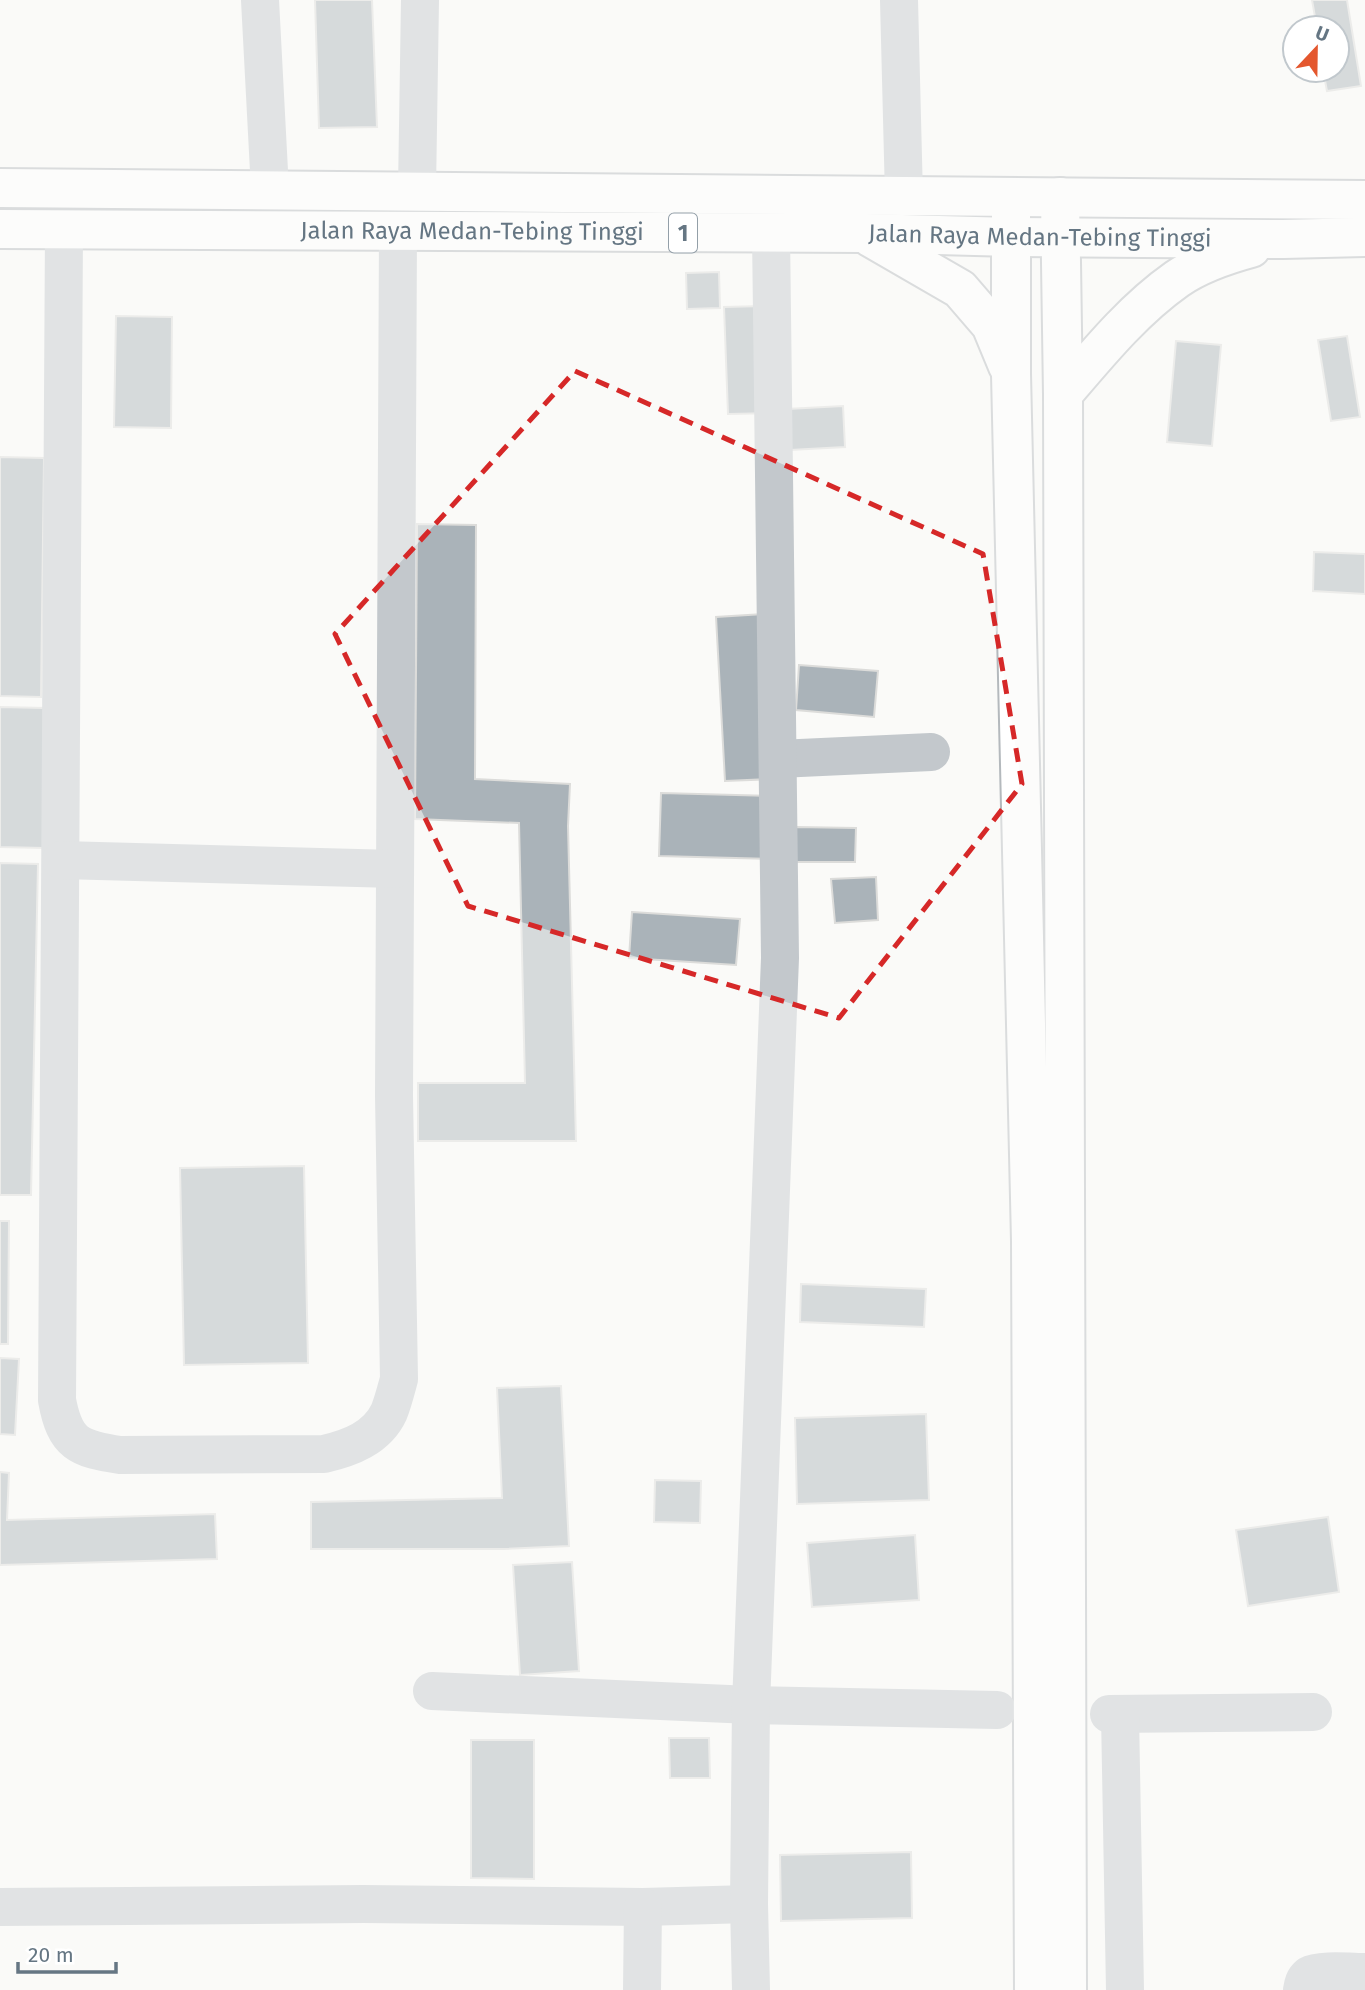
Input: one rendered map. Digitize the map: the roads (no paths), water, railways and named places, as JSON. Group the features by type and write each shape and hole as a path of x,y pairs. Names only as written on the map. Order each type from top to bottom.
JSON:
{"highway":[{"name":"Jalan Raya Medan-Tebing Tinggi","path":"9,188 1365,200"},
{"path":"9,188 10,229"},
{"path":"1012,197 1012,374 1031,1241 1034,1990"},
{"path":"1060,197 1063,394 1067,1990"},
{"name":"Jalan Raya Medan-Tebing Tinggi","path":"10,229 864,233 1283,239 1365,237"},
{"path":"864,233 960,289 991,324 1012,374"},
{"path":"1063,394 1106,344 1141,309 1177,279 1222,256 1283,239"}],"street":[{"path":"260,0 270,190"},
{"path":"417,190 421,0"},
{"path":"899,0 904,197"},
{"path":"751,1990 751,1705 780,958 772,195"},
{"path":"64,230 57,1400 61,1420 79,1445 120,1455 324,1454 349,1448 370,1436 388,1414 399,1379 394,1096 398,231"},
{"path":"778,759 930,752"},
{"path":"61,860 396,869"},
{"path":"432,1691 751,1705 997,1710"},
{"path":"1125,1990 1114,1714 1313,1712"},
{"path":"0,1907 363,1904 643,1907 749,1904"},
{"path":"642,1990 643,1907"},
{"path":"1302,1990 1303,1982 1310,1975 1319,1972 1365,1972"}]}
